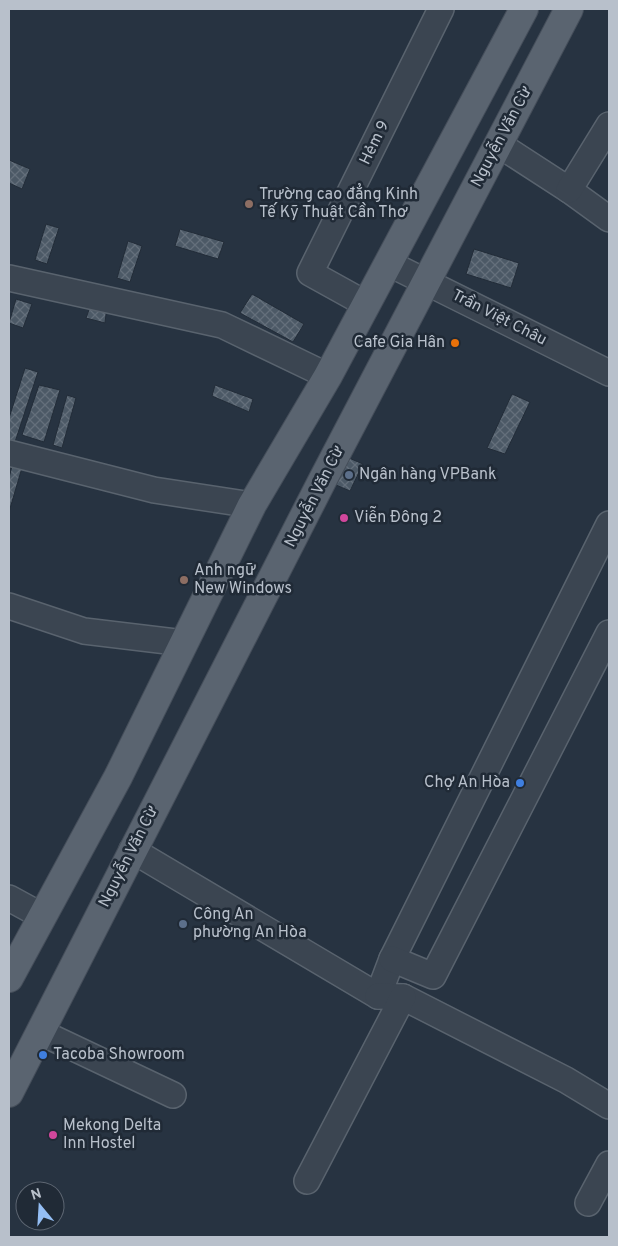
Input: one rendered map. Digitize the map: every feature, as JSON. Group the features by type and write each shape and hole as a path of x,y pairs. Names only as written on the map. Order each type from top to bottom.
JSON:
{"main road":[{"path":"9,978 118,777 252,505 328,376 524,9"},
{"name":"Nguyễn Văn Cừ","path":"9,1093 132,850 569,9"}],"street":[{"name":"Hẻm 9","path":"366,304 310,273 441,9"},
{"path":"569,190 609,125"},
{"path":"498,144 569,190 609,219"},
{"name":"Trần Việt Châu","path":"388,263 609,373"},
{"path":"9,278 222,325 328,376"},
{"path":"9,453 154,490 252,505"},
{"path":"378,996 392,958 609,524"},
{"path":"9,606 84,631 184,643"},
{"path":"392,958 433,976 609,633"},
{"path":"132,850 378,996 403,997 566,1080 609,1106"},
{"path":"9,898 42,916"},
{"path":"307,1181 403,997"},
{"path":"40,1032 173,1095"},
{"path":"588,1203 609,1164"}],"building":[{"path":"9,160 30,169 22,189 9,183"},
{"path":"46,224 59,228 47,264 35,260"},
{"path":"180,229 224,242 218,259 175,246"},
{"path":"128,241 142,246 130,282 117,278"},
{"path":"474,249 519,263 511,288 466,274"},
{"path":"252,294 304,324 293,342 240,313"},
{"path":"16,299 32,304 23,328 9,323"},
{"path":"93,299 107,305 105,323 86,318"},
{"path":"25,368 38,372 15,442 9,440 9,418"},
{"path":"39,385 60,390 44,442 22,435"},
{"path":"215,385 253,399 249,412 212,396"},
{"path":"512,394 530,402 505,454 487,448"},
{"path":"67,395 76,398 62,448 53,445"},
{"path":"14,458 24,461 9,512 9,478"},
{"name":"Ngân hàng VPBank","path":"349,458 363,464 350,491 336,485"}],"place":[{"name":"Trường cao đẳng Kinh Tế Kỹ Thuật Cần Thơ","path":"249,204"},
{"name":"Cafe Gia Hân","path":"455,343"},
{"name":"Ngân hàng VPBank","path":"349,475"},
{"name":"Viễn Đông 2","path":"344,518"},
{"name":"Anh ngữ New Windows","path":"184,580"},
{"name":"Chợ An Hòa","path":"520,783"},
{"name":"Công An phường An Hòa","path":"183,924"},
{"name":"Tacoba Showroom","path":"43,1055"},
{"name":"Mekong Delta Inn Hostel","path":"53,1135"}]}
